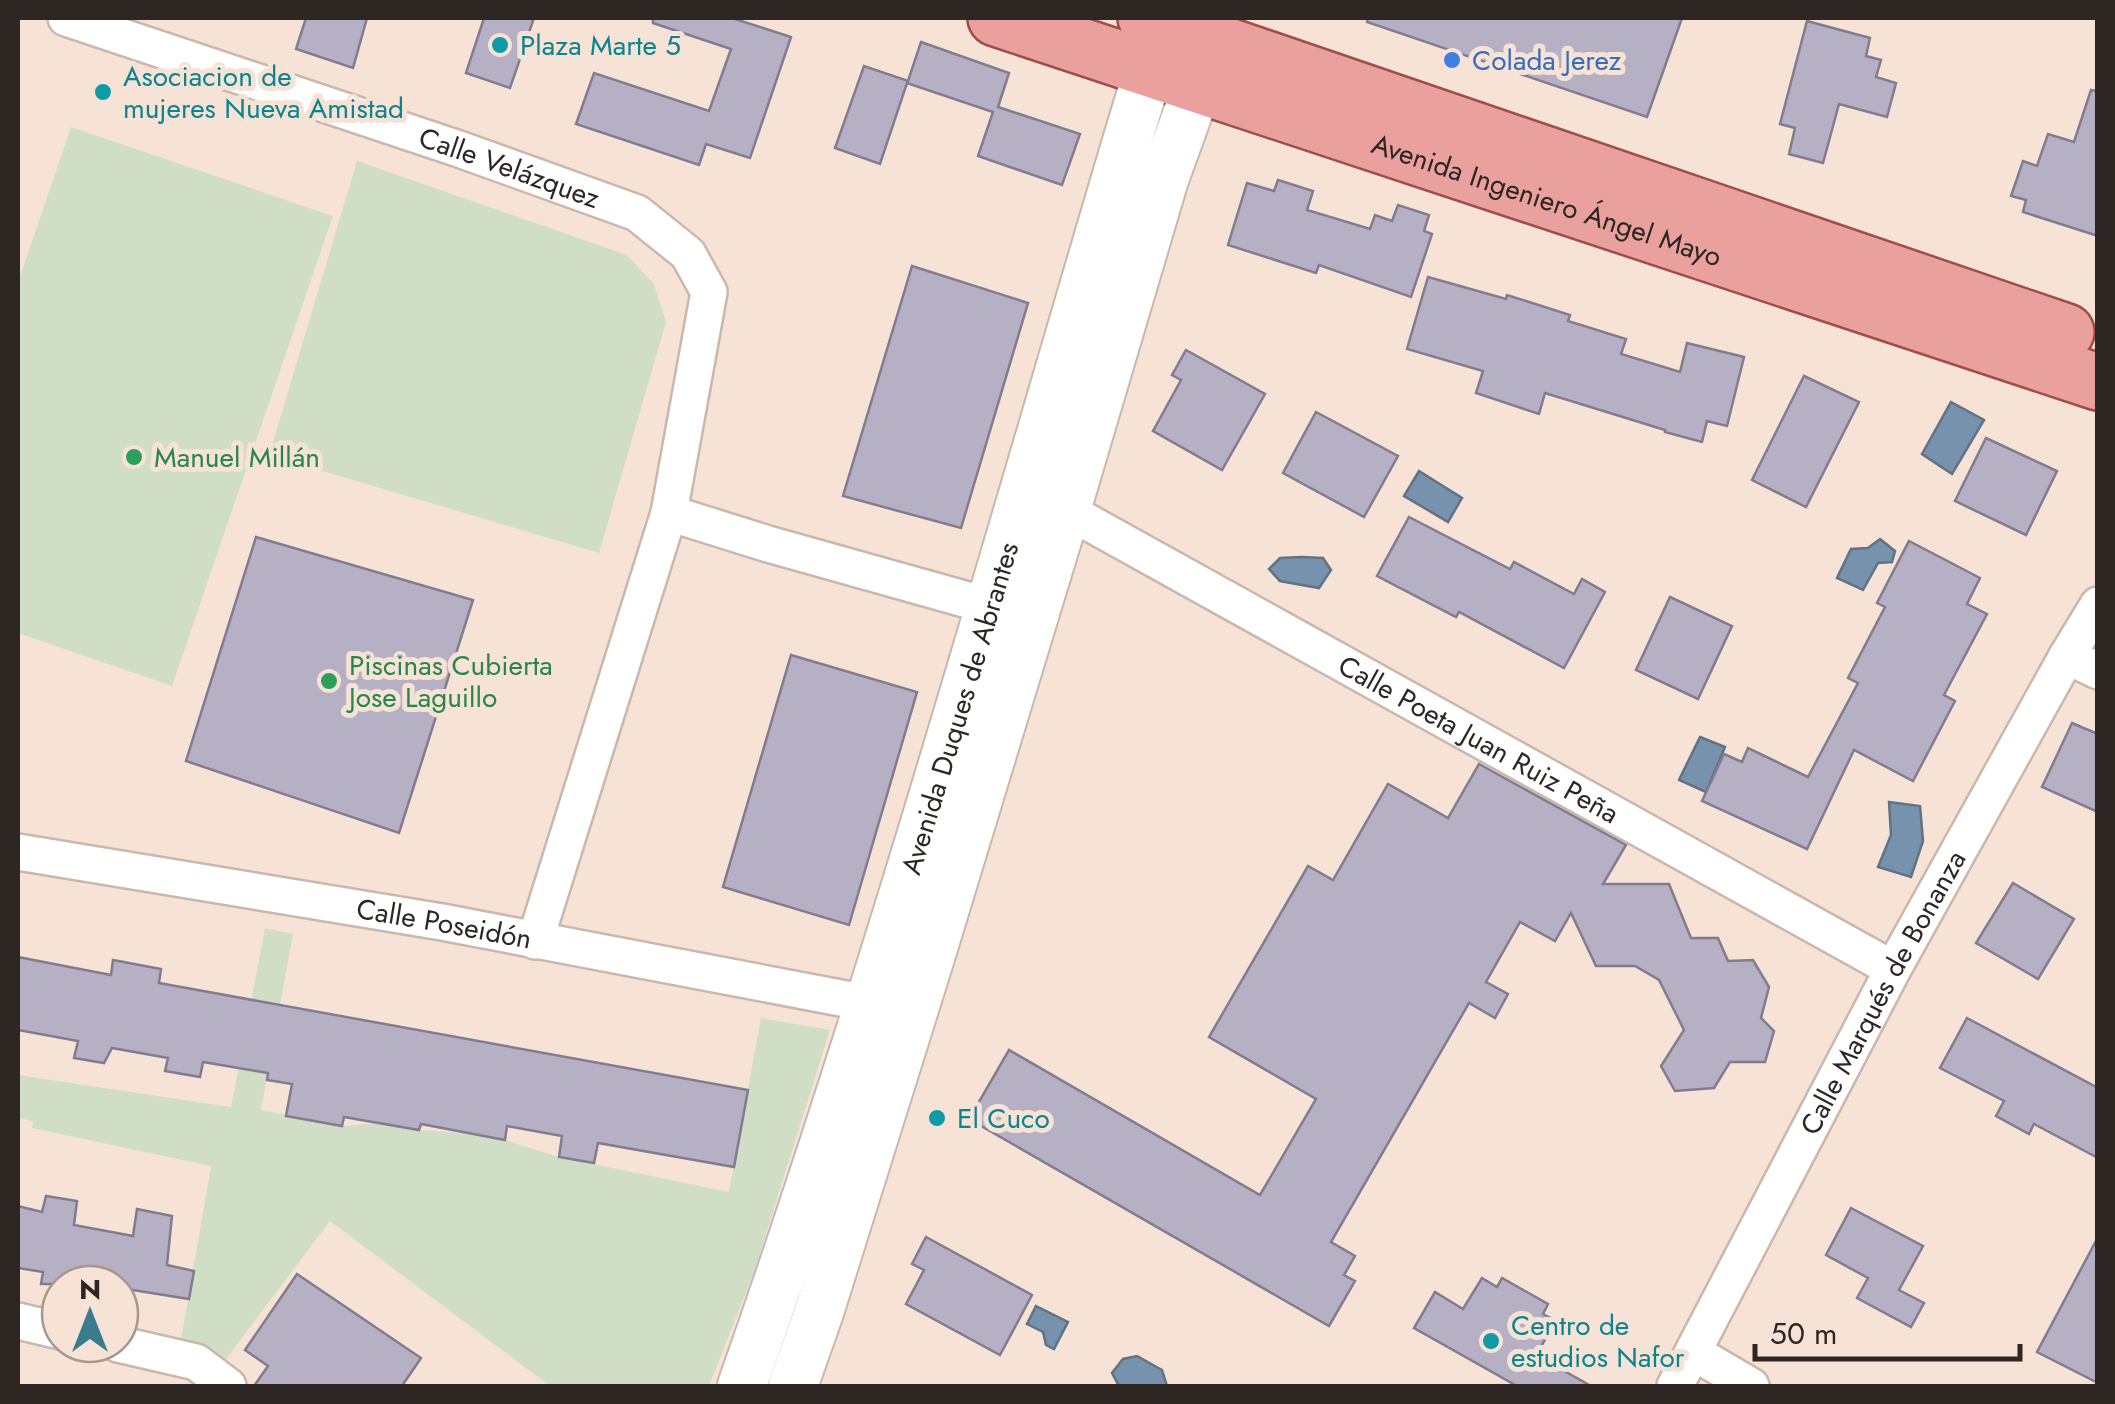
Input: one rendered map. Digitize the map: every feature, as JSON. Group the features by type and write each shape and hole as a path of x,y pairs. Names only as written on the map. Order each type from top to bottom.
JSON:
{"main road":[{"name":"Avenida Ingeniero Ángel Mayo","path":"996,18 1181,39 2098,343"},
{"name":"Avenida Ingeniero Ángel Mayo","path":"1181,39 2098,382"},
{"name":"Avenida Duques de Abrantes","path":"1012,612 1066,510 1164,179 1181,39"},
{"name":"Avenida Duques de Abrantes","path":"793,1386 819,1312 891,1007 888,947 1012,612 1181,39"},
{"name":"Avenida Duques de Abrantes","path":"742,1386 806,1206 891,1007"}],"street":[{"name":"Calle Velázquez","path":"69,18 637,213 688,254 708,292 669,512 536,940"},
{"name":"Calle Poeta Juan Ruiz Peña","path":"1066,510 1894,969"},
{"path":"669,512 768,544 1012,612"},
{"name":"Calle Marqués de Bonanza","path":"1676,1386 1894,969 2082,664 2098,605"},
{"name":"Calle Poseidón","path":"18,852 442,922 891,1007"},
{"path":"140,1349 196,1362 228,1386"},
{"path":"1692,1352 1751,1386"}],"green space":[{"name":"Manuel Millán","path":"71,127 333,216 172,686 18,633 18,282"},
{"path":"357,161 627,255 654,284 666,322 599,553 269,455"},
{"path":"265,928 293,934 261,1110 342,1126 380,1123 469,1133 559,1157 729,1192 761,1018 830,1030 754,1272 709,1386 550,1386 330,1221 220,1367 180,1346 211,1166 32,1128 33,1121 18,1118 18,1075 231,1107"}],"water":[{"path":"1951,402 1984,420 1952,474 1922,454"},
{"path":"1419,471 1462,498 1448,522 1404,496"},
{"path":"1880,539 1895,551 1892,562 1878,563 1863,590 1837,578 1851,549 1868,548"},
{"path":"1280,558 1323,558 1331,570 1319,588 1280,581 1269,569"},
{"path":"1700,737 1725,747 1706,792 1679,780"},
{"path":"1889,802 1920,806 1923,841 1911,877 1878,867 1891,835"},
{"path":"1036,1306 1068,1322 1054,1349 1046,1345 1043,1332 1027,1324"},
{"path":"1137,1356 1162,1370 1167,1386 1119,1386 1112,1373 1123,1359"}],"building":[{"path":"306,18 367,18 353,68 296,49"},
{"name":"Plaza Marte 5","path":"484,18 534,18 510,88 466,73"},
{"path":"653,18 732,18 791,37 750,158 706,144 699,165 576,124 594,73 709,111 731,49 653,23"},
{"path":"1368,18 1682,18 1647,117 1367,22"},
{"path":"1807,21 1870,38 1866,56 1881,60 1876,77 1896,83 1887,117 1839,104 1823,163 1789,154 1795,128 1780,124"},
{"path":"921,42 1009,73 998,107 1080,134 1062,185 978,156 993,112 907,83 880,164 835,148 864,66 908,81"},
{"path":"2091,90 2098,91 2098,236 2023,212 2026,200 2011,196 2023,161 2037,166 2048,134 2074,142"},
{"path":"1278,180 1313,191 1307,210 1370,229 1375,215 1392,221 1398,205 1429,215 1424,231 1432,234 1411,297 1319,265 1316,273 1228,245 1247,183 1274,191"},
{"path":"912,266 1028,303 961,528 843,496"},
{"path":"1428,277 1506,299 1507,295 1570,315 1568,321 1626,339 1621,354 1680,372 1687,343 1744,357 1727,426 1707,421 1702,442 1545,393 1539,414 1476,393 1483,371 1407,349"},
{"path":"1186,350 1265,394 1222,470 1153,431 1181,380 1172,375"},
{"path":"1804,376 1859,402 1806,507 1752,480"},
{"path":"1316,412 1398,456 1364,517 1283,473"},
{"path":"1986,438 2057,471 2026,535 1955,501"},
{"path":"1409,517 1510,569 1514,562 1574,594 1582,579 1605,592 1564,668 1459,612 1456,617 1377,576"},
{"name":"Piscinas Cubierta Jose Laguillo","path":"256,537 473,600 399,833 186,761"},
{"path":"1909,541 1980,578 1967,604 1987,614 1944,695 1955,701 1913,781 1854,750 1807,849 1702,801 1724,754 1742,762 1748,748 1808,777 1858,683 1848,678 1885,607 1877,603"},
{"path":"1670,597 1732,626 1698,699 1636,670"},
{"path":"791,655 917,692 849,925 723,887"},
{"path":"2072,723 2098,734 2098,812 2042,787"},
{"path":"1479,764 1626,845 1603,884 1669,884 1691,938 1718,938 1728,961 1753,960 1769,987 1761,1018 1774,1031 1765,1062 1730,1062 1714,1088 1675,1091 1661,1066 1684,1030 1659,980 1635,966 1596,966 1571,913 1555,941 1520,922 1486,982 1508,994 1495,1018 1469,1003 1331,1242 1355,1256 1344,1275 1355,1281 1329,1326 969,1119 1009,1050 1260,1195 1316,1099 1209,1037 1308,866 1333,880 1388,784 1448,818"},
{"path":"2013,883 2074,919 2038,979 1976,943"},
{"path":"18,957 111,975 113,960 161,969 159,983 748,1090 734,1167 598,1143 594,1163 559,1157 562,1136 507,1126 505,1140 421,1124 419,1130 344,1117 342,1126 286,1116 292,1084 267,1080 268,1073 203,1062 200,1077 165,1071 168,1058 112,1048 104,1063 74,1058 78,1041 18,1030"},
{"path":"1967,1018 2098,1088 2098,1158 2034,1124 2029,1134 1996,1116 2004,1101 1940,1068"},
{"path":"46,1196 77,1201 74,1225 133,1236 137,1209 172,1216 167,1265 194,1271 189,1299 140,1291 140,1264 40,1264 40,1272 18,1268 18,1206 42,1212"},
{"path":"1851,1208 1923,1246 1899,1290 1924,1303 1911,1327 1857,1298 1868,1278 1826,1255"},
{"path":"926,1237 1032,1295 1000,1355 906,1304 924,1270 912,1264"},
{"path":"2098,1237 2098,1383 2037,1352"},
{"path":"297,1274 421,1358 402,1386 254,1386 268,1366 245,1350"},
{"name":"Centro de estudios Nafor","path":"1482,1278 1497,1287 1502,1278 1548,1304 1543,1314 1556,1321 1536,1355 1591,1386 1517,1386 1414,1328 1435,1292 1463,1309"}],"place":[{"name":"Plaza Marte 5","path":"500,45"},
{"name":"Colada Jerez","path":"1452,60"},
{"name":"Asociacion de mujeres Nueva Amistad","path":"103,92"},
{"name":"Manuel Millán","path":"134,457"},
{"name":"Piscinas Cubierta Jose Laguillo","path":"329,681"},
{"name":"El Cuco","path":"937,1118"},
{"name":"Centro de estudios Nafor","path":"1491,1341"}]}
